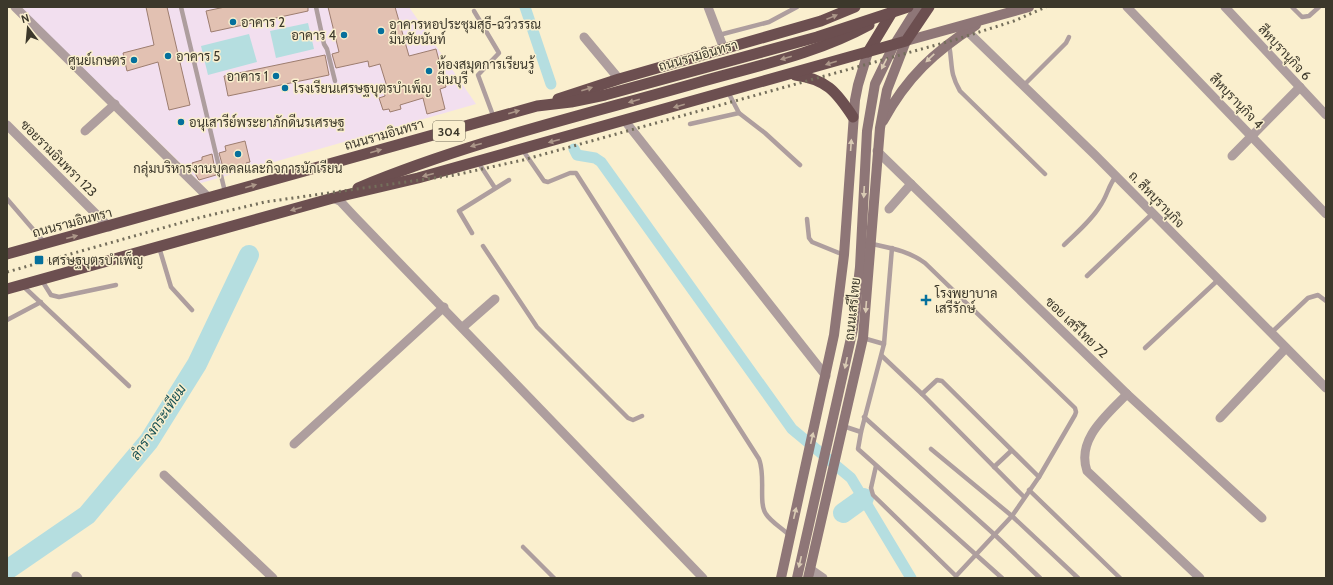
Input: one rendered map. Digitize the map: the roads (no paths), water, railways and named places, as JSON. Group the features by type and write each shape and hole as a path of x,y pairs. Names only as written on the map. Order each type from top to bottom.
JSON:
{"highway":[{"path":"537,106 619,79 821,21 854,7"},
{"name":"ถนนรามอินทรา","path":"7,254 537,106 571,102 605,95 839,30 894,9 908,7"},
{"path":"7,289 333,198 375,189 478,162 702,100 906,41 929,7"},
{"path":"868,52 894,9"},
{"path":"333,198 442,155 795,56 853,34 894,9"},
{"path":"692,71 702,100"},
{"path":"792,74 809,77 827,85 842,99 853,117"}],"main road":[{"path":"797,578 855,316 860,267 867,131 875,84 883,66 918,7"},
{"path":"906,41 1029,7"},
{"path":"880,128 896,98 909,81 936,53 985,19"},
{"name":"ถนนเสรีไทย","path":"809,573 863,338 872,244 877,151 880,128 887,90 906,41"},
{"name":"ถนนเสรีไทย","path":"781,578 834,335 844,255 853,117 858,85 868,52"},
{"path":"841,278 851,273 856,273 864,276 868,282"}],"street":[{"path":"15,7 209,198"},
{"path":"708,7 724,49"},
{"name":"สีหบุรานุกิจ 4","path":"1127,7 1326,214"},
{"name":"สีหบุรานุกิจ 6","path":"1225,7 1326,115"},
{"name":"ถ. สีหบุรานุกิจ","path":"967,31 1116,176 1326,388"},
{"path":"584,37 619,79"},
{"path":"1232,156 1251,135 1300,87"},
{"path":"84,131 115,104"},
{"path":"625,121 826,376"},
{"name":"ซอยรามอินทรา 123","path":"7,125 109,226"},
{"name":"ซอย เสรีไทย 72","path":"877,151 1127,394 1262,518"},
{"path":"889,209 911,184"},
{"path":"333,198 340,202 444,307 703,578"},
{"path":"463,327 495,299"},
{"path":"294,444 444,307"},
{"path":"1220,418 1286,348"},
{"path":"1127,394 1092,432 1085,448 1084,461 1087,471 1200,578"},
{"path":"164,475 273,578"},
{"path":"809,573 824,578"}],"lane":[{"path":"181,7 226,194"},
{"path":"316,7 324,44 328,49 335,81"},
{"path":"719,36 769,22 797,7"},
{"path":"1292,7 1302,18 1305,18 1319,7"},
{"path":"474,11 498,53 478,74 494,118"},
{"path":"1024,85 1066,43 1069,37"},
{"path":"949,43 951,71 953,79 960,91 1046,174"},
{"path":"728,92 739,113 765,133 800,165"},
{"path":"690,124 739,113"},
{"path":"522,149 544,181 548,182 570,173 576,173 759,459 763,472 762,495 766,514 790,535"},
{"path":"478,162 495,188"},
{"path":"1064,245 1096,212 1101,205 1110,183 1116,176"},
{"path":"472,233 459,211 509,180"},
{"path":"7,199 45,244"},
{"path":"1087,276 1152,214"},
{"path":"807,219 809,238 812,242 844,255"},
{"path":"872,244 892,248 912,255 925,263 1075,408 1076,412 1039,477 1012,516 956,577 873,495 871,488 876,466"},
{"path":"483,246 537,327 628,418 633,420 642,416"},
{"path":"159,247 171,287 192,310"},
{"path":"892,248 882,356 864,417 858,449 1002,578"},
{"path":"41,279 51,295 59,297 116,286"},
{"path":"1145,348 1218,280"},
{"path":"22,285 129,386"},
{"path":"1271,333 1308,298 1318,295 1326,301"},
{"path":"7,320 41,302"},
{"path":"863,338 884,344"},
{"path":"882,356 922,394 1024,497"},
{"path":"922,394 933,382 937,380 942,381 1010,451 1039,477"},
{"path":"864,417 996,535 1040,578"},
{"path":"843,426 861,432"},
{"path":"931,449 1012,516 1078,578"},
{"path":"994,467 1010,451"},
{"path":"1029,490 1120,578"},
{"path":"523,548 554,578"}],"water":[{"path":"308,23 314,49 276,58 270,31"},
{"path":"249,34 257,62 208,75 201,46"}],"waterway":[{"path":"525,7 551,84"},
{"path":"574,149 577,155 595,158 601,162 792,429 851,478 911,578"},
{"name":"ลำรางกระเทียม","path":"7,570 87,515 149,441 197,364 249,255"},
{"path":"843,513 864,498"}],"railway":[{"path":"7,272 198,218 265,202 455,175 523,160 954,40 1014,21 1046,7"}],"place":[{"name":"อาคาร 2","path":"233,22"},
{"name":"อาคารหอประชุมสุธี-ฉวีวรรณ มีนชัยนันท์","path":"381,31"},
{"name":"อาคาร 4","path":"344,35"},
{"name":"อาคาร 5","path":"168,56"},
{"name":"ศูนย์เกษตร","path":"134,60"},
{"name":"ห้องสมุดการเรียนรู้ มีนบุรี","path":"429,71"},
{"name":"อาคาร 1","path":"276,76"},
{"name":"โรงเรียนเศรษฐบุตรบำเพ็ญ","path":"285,88"},
{"name":"อนุเสารีย์พระยาภักดีนรเศรษฐ","path":"181,122"},
{"name":"กลุ่มบริหารงานบุคคลและกิจการนักเรียน","path":"238,154"},
{"name":"เศรษฐบุตรบำเพ็ญ","path":"39,260"},
{"name":"โรงพยาบาล เสรีรักษ์","path":"926,300"}]}
